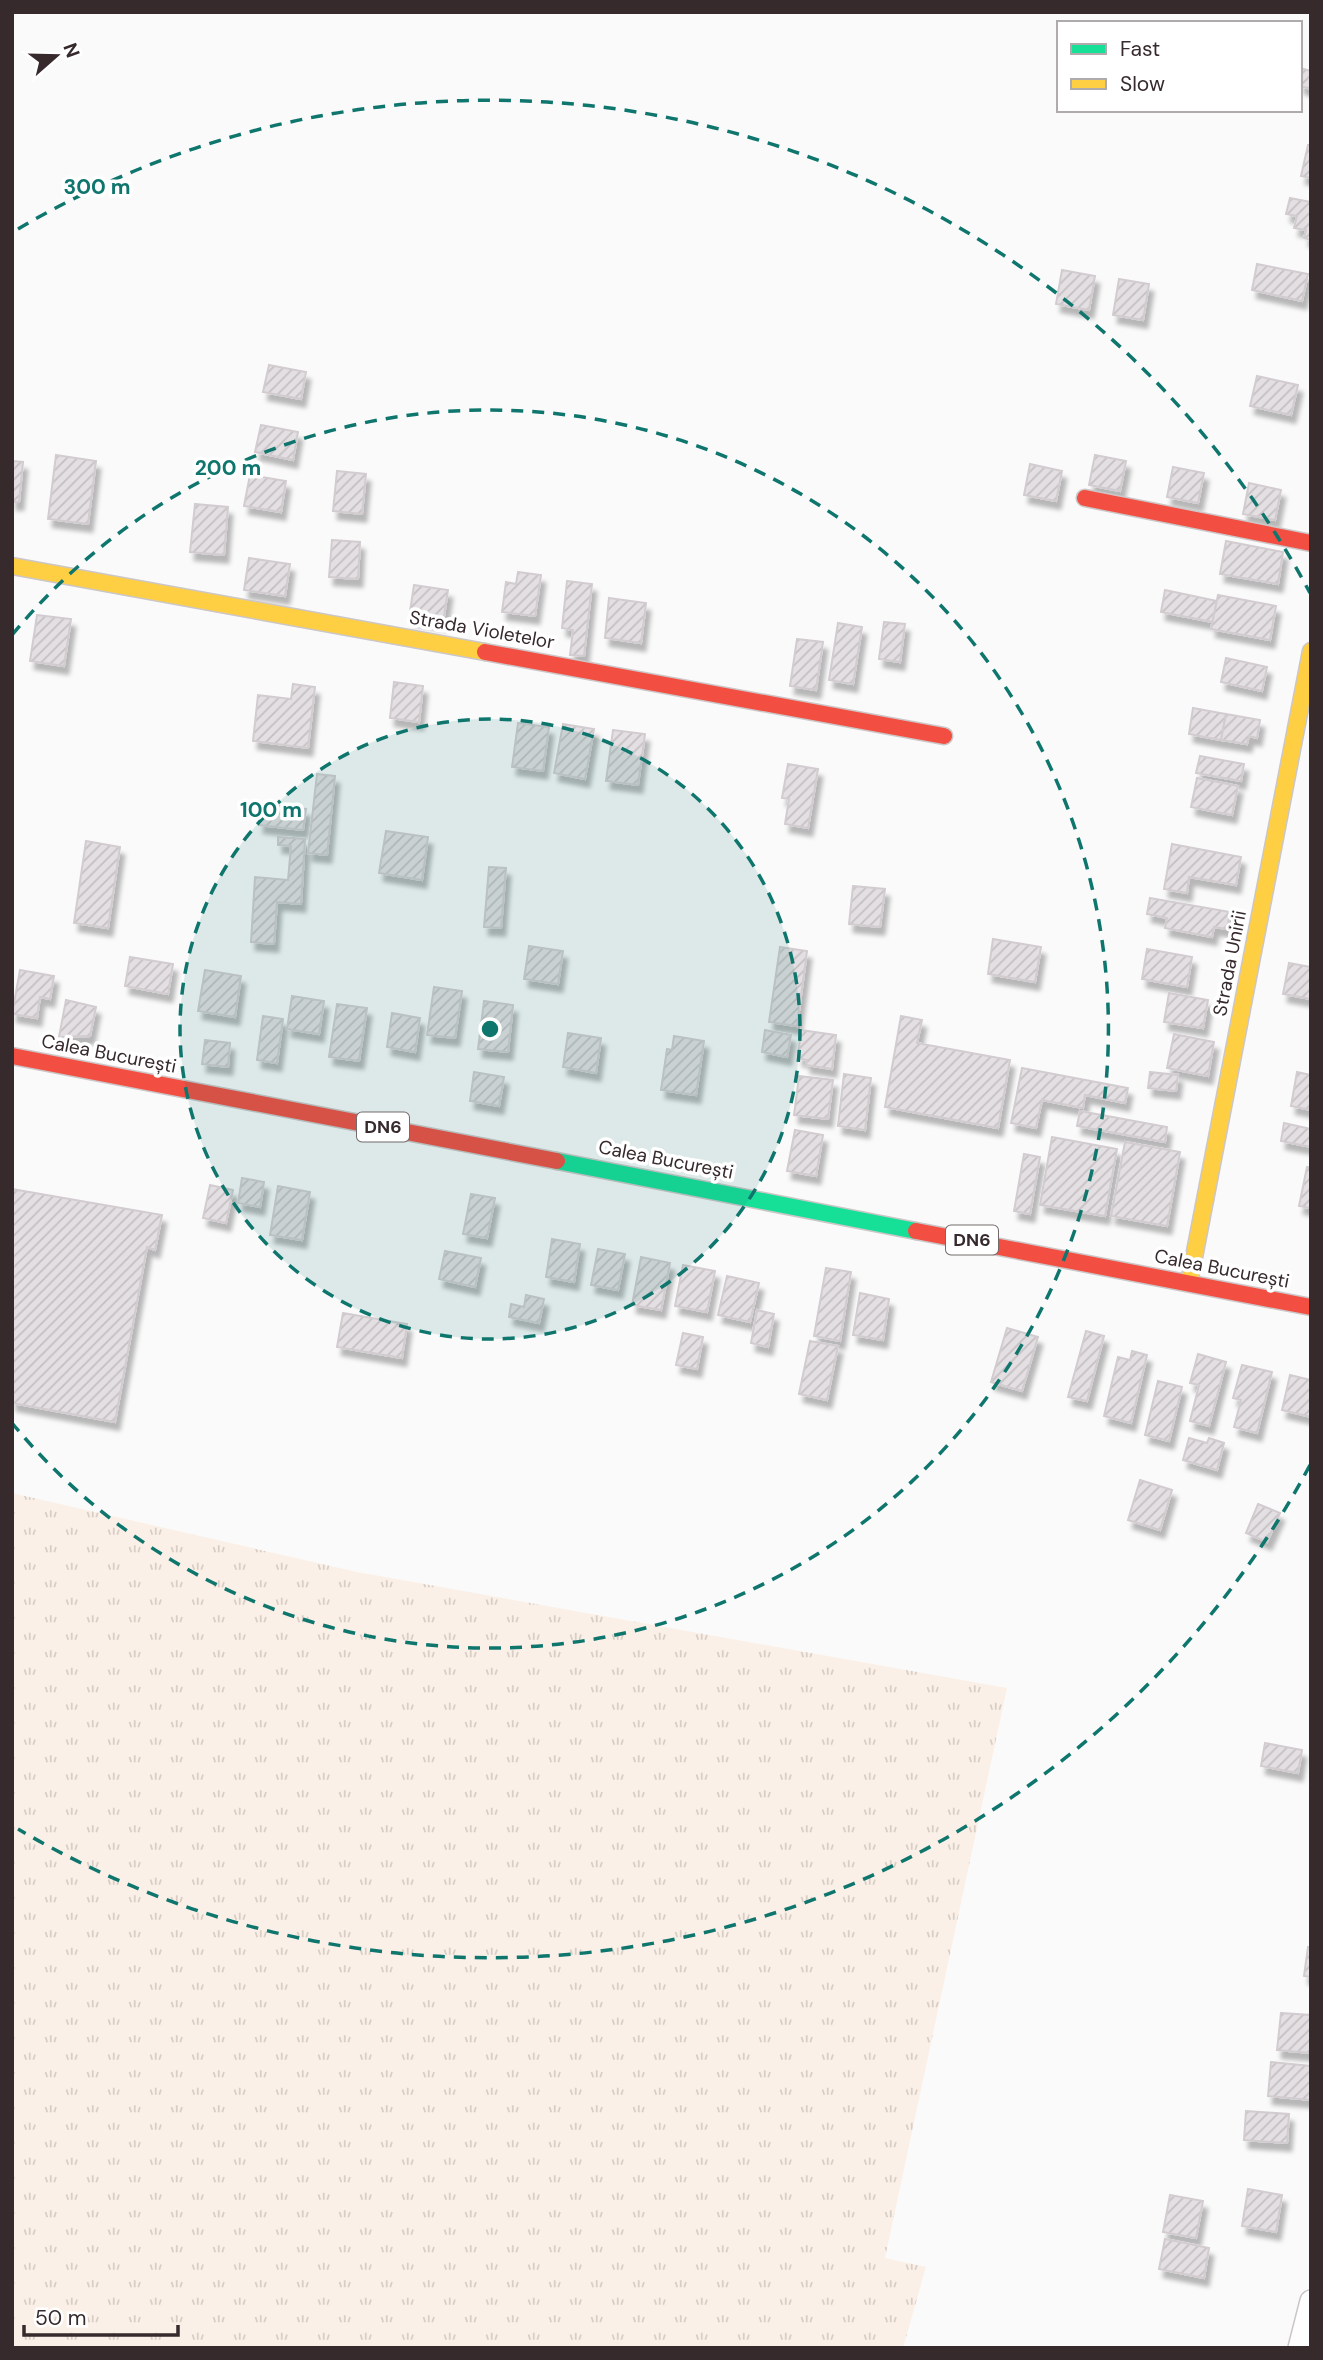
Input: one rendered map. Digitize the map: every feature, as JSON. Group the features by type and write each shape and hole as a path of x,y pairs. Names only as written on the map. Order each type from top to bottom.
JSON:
{"main road":[{"path":"1085,498 1311,543"},
{"name":"Strada Violetelor","path":"12,566 944,736"},
{"name":"Strada Unirii","path":"1189,1283 1311,651"},
{"name":"Calea București","path":"12,1056 1311,1307"}],"street":[{"path":"1299,2348 1311,2301"}],"green space":[{"path":"12,1493 357,1572 1007,1688 885,2258 926,2267 903,2348 12,2348"}],"building":[{"path":"1302,69 1311,71 1311,89 1302,87"},
{"path":"1308,145 1311,145 1311,178 1301,176"},
{"path":"1290,198 1311,202 1311,240 1304,238 1306,230 1294,228 1297,216 1286,214"},
{"path":"1257,264 1308,274 1302,301 1252,290"},
{"path":"1062,270 1095,276 1089,310 1056,304"},
{"path":"1119,279 1149,284 1143,320 1113,315"},
{"path":"269,365 306,372 301,399 263,392"},
{"path":"1257,376 1298,385 1291,415 1250,406"},
{"path":"261,425 298,432 293,460 255,452"},
{"path":"56,455 96,461 88,524 48,519"},
{"path":"1095,455 1126,461 1120,491 1089,485"},
{"path":"12,461 23,462 19,502 12,502"},
{"path":"1030,464 1062,471 1056,501 1024,495"},
{"path":"1173,467 1204,473 1198,503 1167,497"},
{"path":"337,471 366,474 362,514 333,511"},
{"path":"250,475 286,481 281,512 244,506"},
{"path":"1249,483 1281,490 1275,520 1243,514"},
{"path":"195,504 228,507 224,555 190,552"},
{"path":"332,540 360,542 358,579 329,577"},
{"path":"1226,541 1283,552 1278,584 1220,574"},
{"path":"249,558 290,564 285,596 244,590"},
{"path":"518,572 541,575 535,616 502,612 506,582 516,584"},
{"path":"567,581 592,584 584,656 570,655 573,630 562,628"},
{"path":"414,585 448,590 443,623 409,618"},
{"path":"1165,590 1217,601 1213,622 1161,612"},
{"path":"1218,595 1276,606 1270,640 1211,629"},
{"path":"609,598 646,603 641,643 605,638"},
{"path":"37,615 71,619 64,666 30,661"},
{"path":"884,622 905,624 900,662 879,659"},
{"path":"838,623 862,627 853,684 829,680"},
{"path":"797,639 823,642 816,690 790,686"},
{"path":"1226,658 1267,667 1262,691 1221,682"},
{"path":"394,682 423,686 419,722 390,718"},
{"path":"293,684 315,687 308,748 253,741 258,695 291,699"},
{"path":"1193,708 1226,714 1221,740 1189,734"},
{"path":"1226,714 1260,720 1257,738 1249,736 1247,744 1221,740"},
{"path":"518,723 549,727 543,771 512,767"},
{"path":"563,724 594,729 585,779 554,773"},
{"path":"613,730 645,734 638,785 606,781"},
{"path":"1200,756 1244,764 1241,781 1196,773"},
{"path":"788,764 818,769 808,828 785,824 789,799 782,798"},
{"path":"317,774 335,776 327,855 308,853"},
{"path":"1197,778 1238,786 1232,815 1191,807"},
{"path":"261,804 306,809 303,830 259,825"},
{"path":"386,831 428,837 422,880 379,873"},
{"path":"278,837 305,839 301,904 277,902 274,944 251,942 255,877 288,880 291,846 278,845"},
{"path":"86,841 120,847 108,928 74,923"},
{"path":"1172,844 1241,857 1236,885 1189,877 1187,893 1164,889"},
{"path":"489,867 506,868 501,928 484,927"},
{"path":"853,886 885,889 880,927 849,924"},
{"path":"1150,898 1230,912 1227,929 1214,927 1212,937 1165,928 1167,918 1147,914"},
{"path":"993,939 1041,947 1035,982 988,974"},
{"path":"529,946 563,951 558,984 524,979"},
{"path":"780,947 807,951 797,1026 769,1022"},
{"path":"1147,949 1192,957 1187,987 1142,979"},
{"path":"130,957 173,964 168,994 125,986"},
{"path":"1289,963 1311,967 1311,999 1283,994"},
{"path":"20,970 54,976 50,999 40,997 37,1018 12,1014"},
{"path":"205,970 241,976 235,1017 198,1011"},
{"path":"434,987 462,991 455,1038 427,1035"},
{"path":"1169,993 1208,1000 1203,1028 1164,1022"},
{"path":"292,996 324,1001 319,1034 287,1029"},
{"path":"66,1000 96,1007 90,1036 59,1037"},
{"path":"484,1001 513,1005 508,1052 478,1049"},
{"path":"337,1004 367,1008 359,1061 329,1057"},
{"path":"392,1013 420,1018 415,1052 387,1047"},
{"path":"263,1016 283,1019 277,1063 257,1060"},
{"path":"901,1016 922,1020 917,1043 1010,1060 998,1128 885,1107"},
{"path":"765,1030 791,1035 787,1057 762,1052"},
{"path":"801,1030 836,1035 832,1069 806,1065 807,1060 798,1058"},
{"path":"568,1033 601,1038 596,1073 563,1067"},
{"path":"1174,1034 1214,1042 1208,1076 1167,1068"},
{"path":"674,1036 704,1041 696,1095 661,1090 667,1049 672,1050"},
{"path":"205,1040 230,1043 228,1067 202,1064"},
{"path":"1022,1068 1128,1088 1125,1103 1085,1095 1083,1108 1042,1100 1036,1128 1011,1123"},
{"path":"474,1072 504,1077 499,1106 470,1101"},
{"path":"1150,1072 1178,1075 1176,1091 1148,1088"},
{"path":"1297,1072 1311,1075 1311,1110 1291,1106"},
{"path":"844,1074 871,1078 865,1130 838,1126"},
{"path":"799,1076 833,1080 828,1119 794,1115"},
{"path":"1080,1111 1167,1127 1165,1142 1077,1126"},
{"path":"1284,1123 1311,1129 1311,1147 1281,1141"},
{"path":"795,1130 823,1135 816,1176 787,1171"},
{"path":"1052,1137 1117,1149 1105,1216 1040,1205"},
{"path":"1125,1142 1180,1152 1167,1226 1111,1216"},
{"path":"1024,1154 1040,1157 1030,1214 1014,1211"},
{"path":"1307,1167 1311,1168 1311,1208 1299,1206"},
{"path":"242,1178 264,1182 260,1207 238,1203"},
{"path":"210,1185 233,1190 226,1223 203,1218"},
{"path":"278,1186 310,1192 302,1240 270,1235"},
{"path":"12,1189 162,1215 155,1250 147,1247 115,1422 12,1403"},
{"path":"471,1194 495,1198 487,1238 463,1234"},
{"path":"552,1239 580,1244 574,1282 546,1277"},
{"path":"598,1249 625,1254 618,1290 591,1285"},
{"path":"445,1251 481,1258 475,1287 439,1279"},
{"path":"641,1257 670,1263 661,1310 632,1305"},
{"path":"683,1265 715,1271 707,1312 675,1306"},
{"path":"826,1268 851,1272 840,1341 814,1336"},
{"path":"727,1276 759,1283 750,1322 718,1315"},
{"path":"860,1293 889,1299 883,1340 853,1335"},
{"path":"526,1295 544,1299 539,1323 509,1317 511,1304 524,1307"},
{"path":"757,1310 774,1314 768,1347 751,1343"},
{"path":"343,1313 407,1324 402,1358 337,1347"},
{"path":"1007,1328 1038,1337 1022,1391 991,1382"},
{"path":"1086,1331 1104,1336 1087,1401 1068,1397"},
{"path":"683,1333 703,1337 697,1369 676,1365"},
{"path":"810,1341 838,1346 827,1400 799,1394"},
{"path":"1132,1351 1147,1355 1131,1423 1104,1416 1118,1357 1130,1360"},
{"path":"1198,1354 1226,1362 1209,1426 1190,1421 1199,1385 1190,1383"},
{"path":"1242,1365 1272,1372 1257,1433 1234,1427 1241,1400 1233,1398"},
{"path":"1290,1375 1311,1380 1311,1417 1282,1410"},
{"path":"1158,1381 1182,1387 1169,1441 1145,1435"},
{"path":"1189,1438 1207,1443 1209,1438 1224,1443 1217,1470 1183,1460"},
{"path":"1140,1480 1172,1490 1160,1530 1128,1520"},
{"path":"1258,1504 1280,1513 1267,1542 1246,1533"},
{"path":"1265,1743 1302,1750 1298,1773 1261,1766"},
{"path":"1308,1947 1311,1948 1311,1977 1304,1976"},
{"path":"1281,2013 1311,2015 1311,2053 1277,2050"},
{"path":"1271,2062 1311,2066 1311,2100 1268,2096"},
{"path":"1246,2111 1289,2114 1287,2143 1244,2140"},
{"path":"1248,2189 1282,2195 1276,2232 1242,2226"},
{"path":"1170,2195 1203,2201 1196,2238 1163,2232"},
{"path":"1165,2239 1209,2248 1204,2278 1159,2269"}],"traffic: fast":[{"path":"557,1161 916,1231"}],"traffic: slow":[{"path":"12,566 485,652"},
{"path":"1189,1283 1311,651"}],"traffic: jam":[{"path":"1085,498 1311,543"},
{"path":"485,652 944,736"},
{"path":"12,1056 557,1161"},
{"path":"916,1231 1311,1307"}]}
